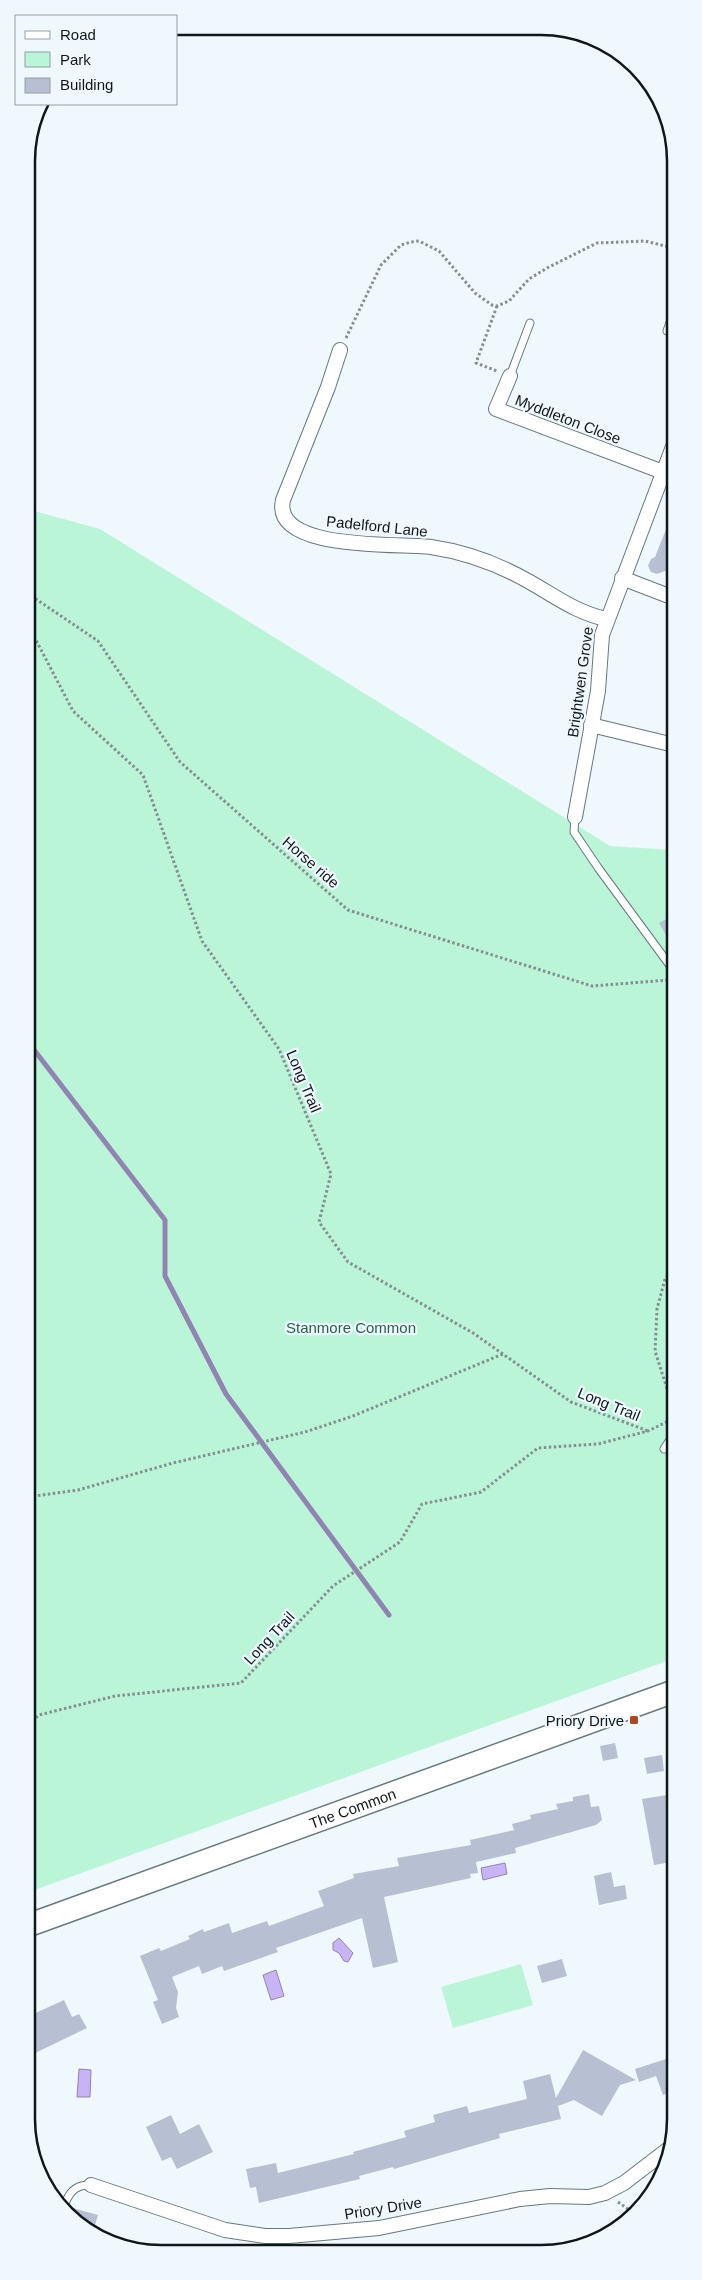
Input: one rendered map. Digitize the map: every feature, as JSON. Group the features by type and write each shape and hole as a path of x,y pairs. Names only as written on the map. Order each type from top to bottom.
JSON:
{"main road":[{"name":"The Common","path":"35,1922 667,1694"}],"street":[{"name":"Padelford Lane","path":"340,350 328,387 283,500 282,513 288,523 321,537 343,542 384,546 430,547 476,558 521,577 567,605 606,620"},
{"name":"Myddleton Close","path":"510,376 496,409 663,472"},
{"name":"Brightwen Grove","path":"575,817 598,691 602,635 606,620 667,462"},
{"path":"622,578 667,595"},
{"path":"591,725 667,743"},
{"name":"Priory Drive","path":"91,2185 225,2230 265,2236 289,2236 379,2228 520,2199 550,2196 589,2197 605,2193 624,2183 662,2154"}],"lane":[{"path":"510,376 530,323"},
{"path":"575,817 574,832 667,962"},
{"path":"664,1449 667,1444"},
{"path":"65,2201 73,2189 83,2184 91,2185"}],"path":[{"path":"340,350 381,265 395,249 406,243 419,241 439,251 475,293 492,305 497,306 509,301 535,275 597,243 645,242 667,247"},
{"path":"497,306 476,363 510,376"},
{"name":"Horse ride","path":"35,598 98,641 180,762 348,910 592,986 667,981"},
{"name":"Long Trail","path":"35,638 73,711 143,775 202,941 279,1049 331,1174 319,1222 348,1262 473,1333 571,1402 648,1431"},
{"path":"667,1276 657,1309 655,1351 667,1388"},
{"path":"35,1497 78,1490 174,1463 306,1432 353,1416 503,1354"},
{"name":"Long Trail","path":"35,1718 39,1715 115,1696 241,1683 334,1586 400,1542 422,1504 481,1492 538,1448 598,1444 648,1431 667,1422"}],"green space":[{"name":"Stanmore Common","path":"35,511 100,529 610,846 667,850 667,1661 35,1890"},
{"path":"521,1964 533,2005 453,2028 441,1987"}],"shaded area":[{"path":"505,1863 507,1874 483,1880 481,1868"},
{"path":"339,1938 353,1953 348,1962 344,1961 339,1953 333,1950 333,1943"},
{"path":"276,1970 284,1996 271,2000 263,1975"},
{"path":"79,2069 91,2070 90,2097 77,2097"}],"building":[{"path":"667,527 667,572 657,574 651,572 648,566 651,559 655,557"},
{"path":"667,919 667,937 659,923"},
{"path":"615,1743 618,1758 603,1761 600,1746"},
{"path":"662,1755 664,1771 647,1774 644,1758"},
{"path":"589,1794 591,1807 599,1806 602,1820 596,1825 515,1848 516,1853 476,1862 478,1873 470,1874 471,1878 384,1897 398,1962 373,1968 362,1918 276,1948 278,1952 224,1971 222,1966 202,1974 199,1966 172,1977 178,1992 176,2008 179,2017 162,2024 153,2002 158,2000 140,1956 159,1948 161,1951 190,1939 188,1936 203,1929 204,1932 229,1923 232,1933 267,1921 269,1926 324,1906 318,1891 354,1878 353,1874 399,1866 397,1858 471,1845 470,1840 514,1830 512,1824 531,1819 530,1815 558,1809 556,1804 573,1801 573,1797"},
{"path":"667,1795 667,1863 654,1865 642,1799"},
{"path":"611,1872 614,1887 625,1885 627,1899 599,1905 594,1876"},
{"path":"562,1959 567,1976 542,1983 537,1966"},
{"path":"64,2000 72,2017 79,2014 87,2028 35,2053 35,2013"},
{"path":"583,2050 636,2080 620,2085 602,2116 574,2100 558,2106 561,2119 499,2134 500,2138 394,2169 393,2167 359,2176 360,2179 259,2203 256,2187 250,2188 246,2169 276,2163 278,2173 354,2154 353,2152 406,2137 404,2131 435,2122 433,2115 467,2106 469,2113 527,2099 523,2081 550,2074 556,2098"},
{"path":"666,2059 667,2093 663,2095 656,2076 639,2082 635,2069"},
{"path":"171,2115 180,2134 199,2124 213,2152 177,2169 171,2157 162,2161 146,2127"},
{"path":"72,2208 98,2215 95,2226"}],"waterway":[{"path":"35,1051 165,1220 165,1276 226,1394 389,1615"}],"place":[{"name":"Priory Drive","path":"634,1720"}]}
